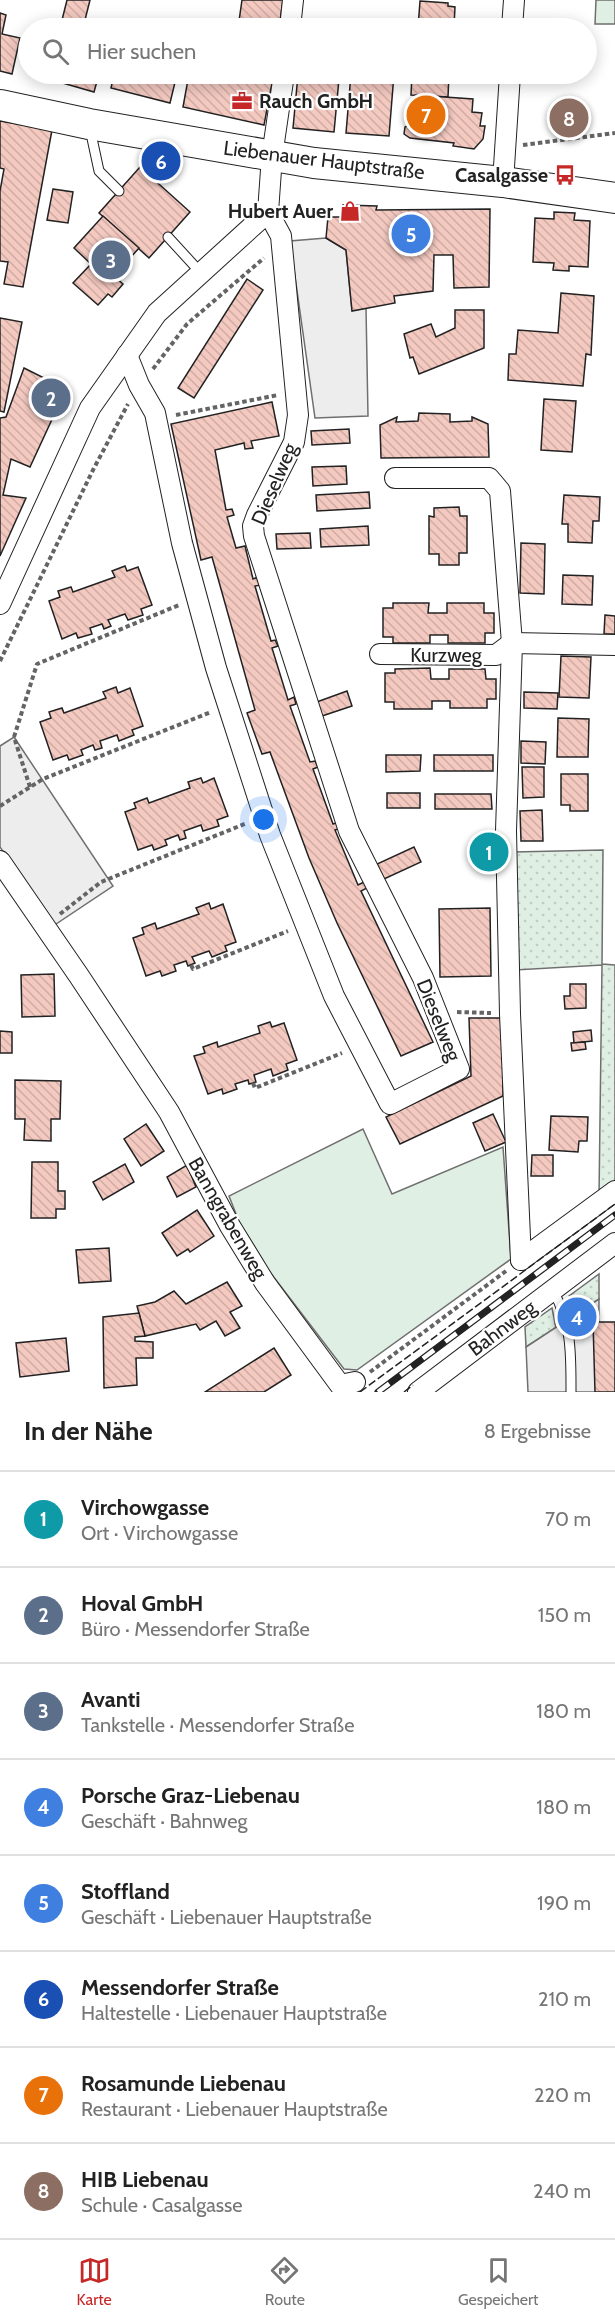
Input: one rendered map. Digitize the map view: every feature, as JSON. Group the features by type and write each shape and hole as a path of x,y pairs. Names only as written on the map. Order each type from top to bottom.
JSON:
{"main road":[{"name":"Liebenauer Hauptstraße","path":"0,105 89,124 314,163 503,182 615,198"}],"street":[{"path":"291,18 293,0"},
{"path":"513,18 514,0"},
{"path":"0,604 90,408 157,314 268,212 272,156 283,84"},
{"path":"503,182 509,84"},
{"name":"Dieselweg","path":"127,355 139,385 157,419 182,543 196,598 264,816 334,996 390,1104 459,1069 423,978 349,831 254,536 253,526 257,515 294,442 298,415 281,236 268,212"},
{"path":"395,478 489,478 500,491 512,643 506,831 510,1014 521,1260"},
{"name":"Kurzweg","path":"380,654 496,656 512,643 615,645"},
{"name":"Banngrabenweg","path":"0,861 169,1112 230,1226 265,1283 340,1385 355,1382"},
{"path":"521,1260 615,1191"},
{"name":"Bahnweg","path":"418,1392 615,1243"}],"lane":[{"path":"89,124 99,171 119,191"},
{"path":"168,237 201,273"},
{"path":"553,1291 560,1302 570,1338 571,1392"}],"path":[{"path":"518,146 615,133"},
{"path":"0,661 93,470 139,385 187,324 256,262 282,245"},
{"path":"157,419 296,391"},
{"path":"30,787 14,737 37,664 196,598"},
{"path":"0,806 43,779 229,705"},
{"path":"45,925 101,882 264,816"},
{"path":"191,965 193,969 305,924"},
{"path":"436,1012 510,1014"},
{"path":"253,1083 255,1088 360,1046"},
{"path":"355,1382 521,1260"}],"green space":[{"path":"596,0 615,0 615,24 597,24"},
{"path":"603,850 602,964 615,965 615,1184 599,1197 602,965 515,970 514,852"},
{"path":"363,1129 392,1194 503,1147 511,1259 357,1370 344,1369 247,1242 229,1196"},
{"path":"599,1274 599,1299 574,1316 569,1296"},
{"path":"552,1308 556,1328 526,1347 525,1327"}],"shaded area":[{"path":"326,238 346,250 352,310 366,308 368,416 315,418 290,241"},
{"path":"14,737 113,886 53,926 0,847 0,746"},
{"path":"599,1299 598,1392 528,1392 526,1347"}],"building":[{"path":"67,0 90,0 86,18 62,18"},
{"path":"242,0 283,0 280,18 239,18"},
{"path":"420,1 448,3 448,6 455,7 454,18 419,18"},
{"path":"0,13 6,15 2,34 18,38 18,47 12,74 0,71"},
{"path":"66,84 96,84 94,92"},
{"path":"112,84 175,84 170,103 111,88"},
{"path":"187,84 272,84 264,125 183,107"},
{"path":"297,84 339,84 334,132 293,128"},
{"path":"350,84 393,84 389,136 346,133"},
{"path":"412,84 449,84 448,97 411,95"},
{"path":"416,95 473,99 472,112 482,113 480,126 485,126 483,139 474,149 453,146 454,143 410,138 404,134 405,127 409,125 410,110 415,112"},
{"path":"0,121 52,130 23,287 4,284 8,262 0,261 0,191 4,169 0,168"},
{"path":"140,167 190,212 149,258 99,213"},
{"path":"53,189 73,192 68,223 47,220"},
{"path":"343,205 377,206 376,210 490,209 489,287 454,288 453,255 434,255 433,291 394,296 395,303 352,311 346,250 326,238 328,217 343,217"},
{"path":"554,212 575,213 574,220 590,221 588,267 569,266 569,271 553,270 554,263 533,262 535,218 554,219"},
{"path":"103,216 139,248 114,276 123,284 112,297 108,294 98,305 73,283 91,264 74,248"},
{"path":"247,279 263,290 194,398 178,388"},
{"path":"561,293 594,296 591,355 586,354 583,386 508,380 509,354 516,354 518,330 558,333"},
{"path":"455,310 484,310 484,348 419,374 413,357 410,358 404,334 431,324 436,337 455,328"},
{"path":"0,318 22,322 4,412 0,411"},
{"path":"24,368 66,389 30,467 11,459 3,495 26,498 0,556 0,418 6,417"},
{"path":"544,399 576,401 572,452 541,450"},
{"path":"272,402 279,436 251,441 253,448 245,449 244,443 215,450 226,510 232,509 234,515 227,517 236,548 245,546 253,579 258,577 261,585 255,586 271,641 275,640 278,646 272,648 288,700 294,697 296,704 290,706 310,762 315,761 318,767 313,769 333,824 339,822 341,828 335,830 358,885 364,882 367,888 361,891 433,1042 401,1056 337,923 309,858 270,752 262,754 247,713 255,710 212,557 201,560 171,424"},
{"path":"419,413 450,414 450,422 472,421 472,417 488,424 489,457 381,458 380,425 397,417 396,422 418,421"},
{"path":"349,429 350,443 312,445 311,431"},
{"path":"346,466 347,484 313,486 312,467"},
{"path":"369,492 370,508 317,511 316,495"},
{"path":"564,495 600,497 599,521 593,521 592,543 568,542 568,524 562,524"},
{"path":"459,507 460,516 467,516 467,553 459,553 459,565 439,565 439,554 429,554 429,516 434,517 434,508"},
{"path":"368,526 369,545 321,547 320,529"},
{"path":"310,533 311,548 277,549 276,534"},
{"path":"521,543 545,544 544,594 520,593"},
{"path":"125,566 127,571 138,567 152,605 141,609 143,615 128,620 125,614 108,620 111,626 104,629 102,624 90,628 92,634 78,638 76,633 62,639 49,601 60,597 58,591 71,587 73,592 115,577 112,571"},
{"path":"563,575 593,576 592,605 562,604"},
{"path":"393,603 429,603 428,613 447,613 447,603 484,603 484,613 494,613 494,633 485,633 485,643 448,643 448,635 430,635 430,643 393,643 393,637 383,637 383,608 393,608"},
{"path":"605,615 615,616 615,634 604,634"},
{"path":"561,656 591,657 589,698 559,697"},
{"path":"430,668 431,679 449,679 449,669 485,669 486,679 496,679 496,699 487,699 487,708 450,708 450,701 432,701 432,709 394,709 394,702 385,702 385,673 395,673 395,669"},
{"path":"116,687 118,693 130,688 143,726 132,730 134,735 119,741 117,735 100,741 102,748 95,750 93,745 81,750 83,755 69,760 67,755 53,760 40,722 51,718 49,712 62,708 64,713 106,698 103,692"},
{"path":"347,691 352,706 319,717 314,703"},
{"path":"524,692 558,693 557,709 524,708"},
{"path":"558,718 589,719 588,757 557,757"},
{"path":"521,741 546,742 545,764 521,763"},
{"path":"386,755 421,755 420,771 386,772"},
{"path":"434,755 493,755 493,771 434,771"},
{"path":"522,767 544,767 544,797 523,798"},
{"path":"561,774 588,774 588,811 570,811 570,805 561,805"},
{"path":"201,778 203,783 214,778 228,816 217,820 219,826 203,831 201,825 184,831 186,838 180,840 178,835 165,840 167,845 154,850 152,845 138,850 125,812 136,808 134,803 147,798 149,803 190,788 188,782"},
{"path":"387,793 420,793 420,808 387,808"},
{"path":"435,794 491,794 492,809 435,809"},
{"path":"542,810 543,841 521,841 520,811"},
{"path":"482,843 497,844 496,860 481,860"},
{"path":"414,847 421,862 384,879 377,864"},
{"path":"209,903 211,909 223,904 236,942 225,946 227,951 212,957 209,951 192,957 195,963 188,966 186,961 174,965 176,971 162,976 160,971 146,976 133,938 144,934 142,928 155,923 157,929 199,914 196,908"},
{"path":"490,908 491,976 440,977 439,909"},
{"path":"54,974 55,1016 22,1017 21,975"},
{"path":"570,984 586,984 586,1008 565,1009 564,996 570,996"},
{"path":"469,1018 503,1018 503,1096 400,1144 386,1117 471,1076"},
{"path":"270,1022 272,1027 284,1023 297,1060 286,1064 288,1070 273,1076 271,1069 254,1075 256,1082 249,1084 248,1080 235,1084 237,1089 223,1094 222,1089 208,1094 194,1056 205,1053 203,1047 217,1042 218,1047 260,1033 258,1026"},
{"path":"591,1030 592,1041 574,1043 573,1032"},
{"path":"0,1031 12,1032 12,1053 0,1053"},
{"path":"585,1042 586,1049 572,1051 571,1043"},
{"path":"15,1080 61,1081 60,1119 51,1119 51,1141 24,1140 25,1119 15,1119"},
{"path":"493,1114 506,1142 485,1151 473,1123"},
{"path":"551,1116 588,1117 587,1141 579,1141 578,1152 549,1150"},
{"path":"146,1124 164,1151 141,1166 124,1139"},
{"path":"532,1155 553,1155 553,1176 531,1176"},
{"path":"32,1162 58,1162 58,1191 65,1191 65,1209 56,1209 56,1218 31,1218"},
{"path":"125,1164 134,1182 103,1200 93,1182"},
{"path":"187,1165 196,1187 177,1197 167,1177"},
{"path":"197,1210 214,1236 190,1252 188,1249 177,1256 162,1233"},
{"path":"109,1248 111,1281 79,1283 76,1250"},
{"path":"227,1282 242,1306 230,1312 240,1328 225,1336 216,1321 200,1330 196,1324 145,1336 137,1306 155,1302 174,1291 186,1304"},
{"path":"139,1313 145,1336 135,1337 135,1341 153,1342 153,1358 136,1358 137,1385 104,1388 103,1317"},
{"path":"593,1322 615,1322 615,1392 595,1392"},
{"path":"66,1338 69,1371 20,1377 16,1343"},
{"path":"274,1348 291,1375 264,1392 205,1392"}],"railway":[{"path":"378,1392 615,1215"}],"fence":[{"path":"360,1392 615,1204"},
{"path":"404,1392 413,1385"}],"place":[{"name":"Rauch GmbH","path":"242,101"},
{"name":"Rosamunde Liebenau","path":"426,115"},
{"name":"HIB Liebenau","path":"569,118"},
{"name":"Messendorfer Straße","path":"161,161"},
{"name":"Casalgasse","path":"565,175"},
{"name":"Hubert Auer","path":"350,211"},
{"name":"Stoffland","path":"411,234"},
{"name":"Avanti","path":"111,260"},
{"name":"Hoval GmbH","path":"51,398"},
{"name":"Virchowgasse","path":"489,852"},
{"name":"Porsche Graz-Liebenau","path":"577,1317"}]}
